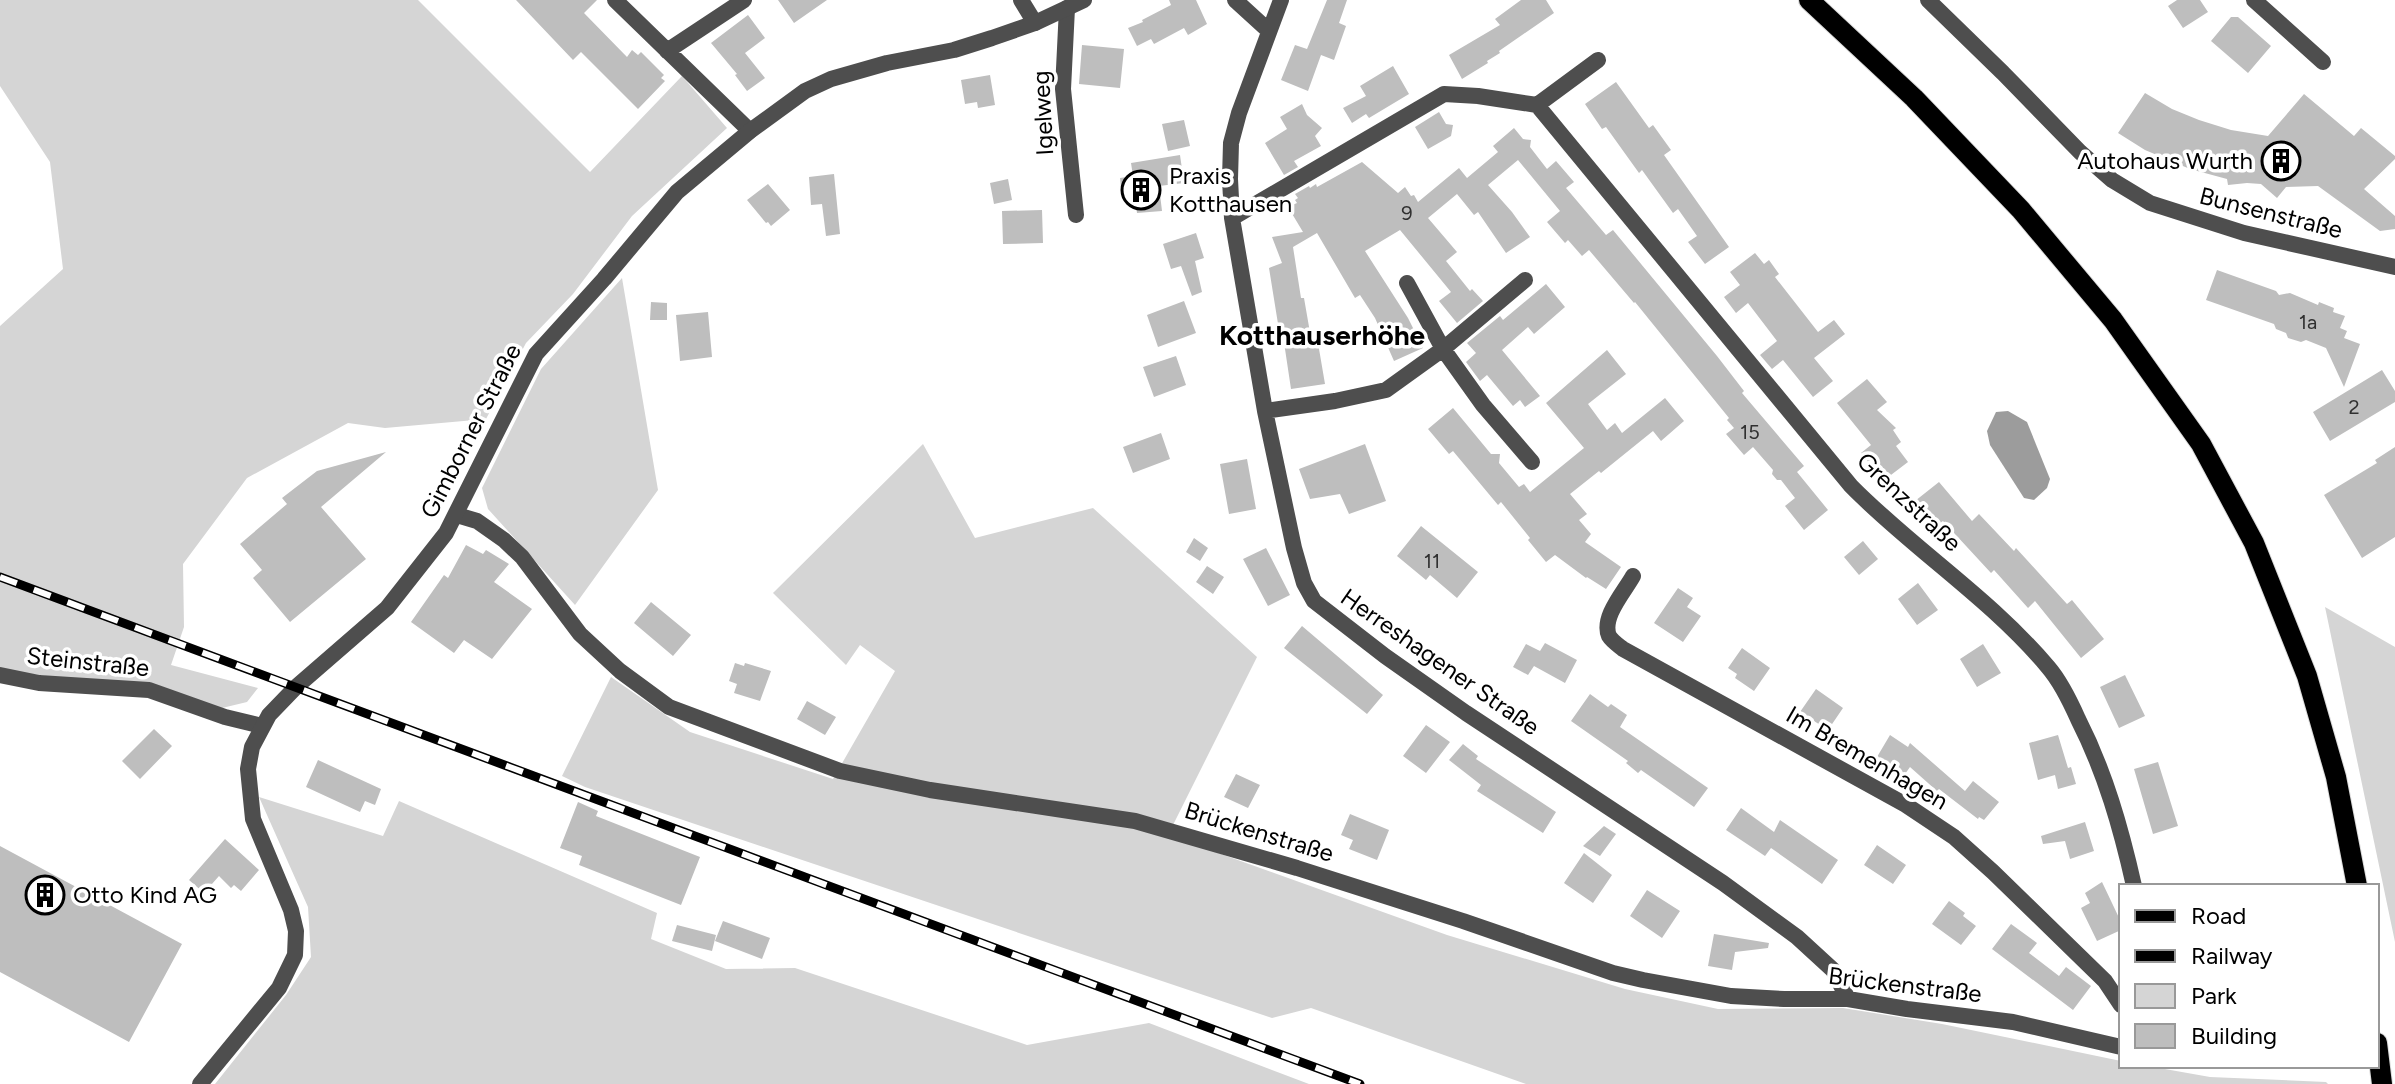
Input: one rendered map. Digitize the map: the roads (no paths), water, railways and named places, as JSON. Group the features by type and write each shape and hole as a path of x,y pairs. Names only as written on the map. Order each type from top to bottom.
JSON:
{"main road":[{"path":"1809,0 1914,98 2021,210 2113,320 2201,444 2254,543 2307,676 2336,777 2357,884"},
{"path":"2379,1060 2382,1084"}],"street":[{"path":"615,0 750,131"},
{"path":"667,51 744,0"},
{"path":"1021,0 1035,23"},
{"name":"Gimborner Straße","path":"200,1084 279,988 295,955 296,931 291,910 253,819 248,769 252,747 269,715 296,687 387,608 446,533 536,354 677,192 750,131 805,91 831,79 887,63 954,50 1035,23 1084,0"},
{"path":"1235,0 1269,31"},
{"name":"Herreshagener Straße","path":"1281,0 1231,143 1232,218 1265,411 1294,548 1304,583 1314,601 1431,689 1723,883 1797,937 1833,970 1848,999"},
{"name":"Bunsenstraße","path":"1928,0 2080,152 2112,180 2150,203 2244,233 2395,267"},
{"path":"2254,0 2323,62"},
{"name":"Igelweg","path":"1067,8 1063,89 1076,215"},
{"path":"1232,218 1444,94 1537,105 1598,60"},
{"name":"Grenzstraße","path":"1537,105 1851,486 1980,598 2050,669 2091,745 2112,801 2133,884"},
{"path":"1265,411 1386,390 1443,349 1525,280"},
{"path":"1407,283 1443,349 1483,405 1532,462"},
{"name":"Brückenstraße","path":"457,515 477,521 504,540 522,557 580,634 620,671 669,707 840,771 930,790 1135,821 1297,868 1613,973 1643,980 1743,997 1848,999 2013,1022 2119,1047"},
{"name":"Im Bremenhagen","path":"1633,576 1611,614 1607,626 1610,638 1623,649 1906,805 1954,837 2086,961 2119,1002"},
{"name":"Steinstraße","path":"0,675 39,683 149,690 225,717 262,726"}],"railway":[{"path":"0,577 1360,1084"}],"place":[{"name":"Autohaus Wurth","path":"2281,161"},
{"name":"Praxis Kotthausen","path":"1141,190"},
{"name":"Otto Kind AG","path":"45,895"}],"district":[{"name":"Kotthauserhöhe","path":"1322,335"}]}
